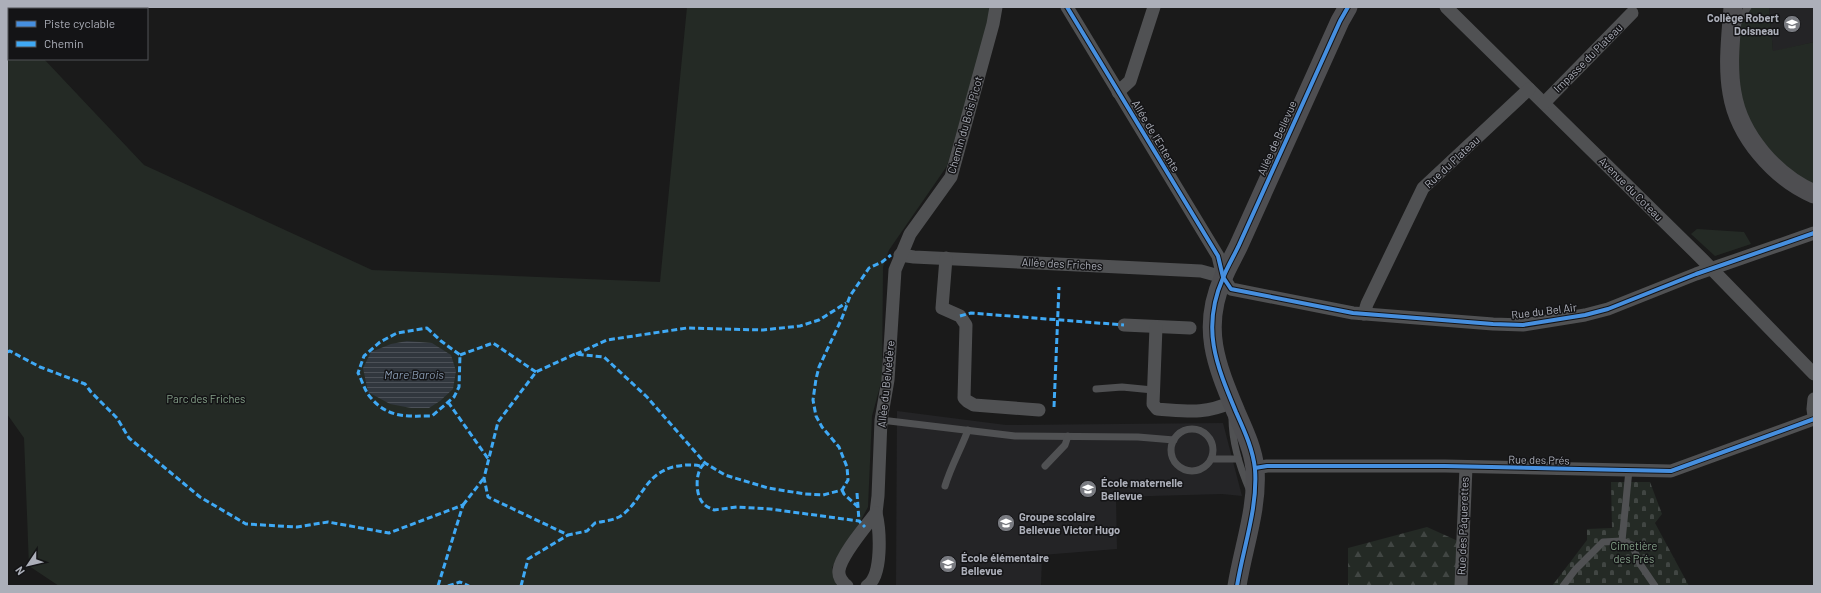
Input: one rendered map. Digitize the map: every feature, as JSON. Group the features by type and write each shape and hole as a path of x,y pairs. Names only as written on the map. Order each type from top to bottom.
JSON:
{"street":[{"name":"Chemin du Bois Picot","path":"900,255 910,234 951,177 994,24 996,7"},
{"name":"Allée de l'Entente","path":"1067,7 1218,256 1223,277"},
{"path":"1118,92 1130,81 1154,7"},
{"name":"Allée de Bellevue","path":"1237,586 1253,498 1255,468 1248,439 1218,367 1211,333 1213,314 1223,277 1239,245 1340,21 1348,7"},
{"name":"Avenue du Coteau","path":"1446,7 1711,269 1814,374"},
{"path":"1733,7 1731,34 1732,94 1740,119 1752,140 1766,159 1783,176 1801,189 1814,194"},
{"name":"Impasse du Plateau","path":"1544,103 1632,13"},
{"name":"Rue du Plateau","path":"1364,314 1367,304 1423,188 1529,89"},
{"name":"Rue du Bel Air","path":"1223,277 1231,289 1364,314 1523,325 1586,315 1608,309 1711,269 1814,233"},
{"name":"Allée des Friches","path":"900,255 1201,271 1223,277"},
{"name":"Allée du Belvédère","path":"867,586 873,580 877,565 879,531 876,513 881,420 888,380 895,270 900,255"},
{"path":"946,258 941,304 944,310 960,316 966,325 964,394 967,401 974,405 1039,410"},
{"path":"1124,325 1190,328"},
{"path":"1156,327 1153,404 1157,409 1206,411 1232,402"},
{"path":"1814,399 1814,416"},
{"name":"Rue des Prés","path":"1255,468 1267,466 1671,470 1814,419"},
{"name":"Rue des Pâquerettes","path":"1461,586 1466,467"},
{"path":"847,586 842,582 839,576 841,564 860,533 876,513"}],"lane":[{"path":"1731,34 1748,7"},
{"path":"1096,388 1122,387 1153,390"},
{"path":"1232,402 1232,429 1238,459 1253,498"},
{"path":"881,420 1015,436 1138,437 1174,440"},
{"path":"945,486 951,466 963,444 968,430"},
{"path":"1185,430 1202,432 1212,445 1213,452 1211,459 1208,464 1199,470 1190,471 1180,468 1172,459 1171,449 1174,440 1178,434 1185,430"},
{"path":"1045,466 1065,445 1068,436"},
{"path":"1211,459 1238,459"},
{"path":"1622,541 1628,470"},
{"path":"1563,586 1575,570 1603,542 1622,541 1632,545 1640,564 1655,586"}],"shaded area":[{"name":"Collège Robert Doisneau","path":"1769,7 1814,7 1814,42 1773,52"},
{"name":"Groupe scolaire Bellevue Victor Hugo","path":"897,411 1006,425 1223,423 1242,496 1222,494 1116,497 1117,549 1042,555 1041,586 896,586"}],"green space":[{"name":"Parc des Friches","path":"687,7 990,7 989,19 947,166 889,250 883,267 882,379 872,416 868,507 857,528 841,550 832,568 837,586 59,586 29,566 24,438 7,414 7,31 8,60 45,60 144,165 372,270 660,282"},
{"path":"1748,7 1769,7 1773,51 1814,42 1814,194 1801,189 1740,119 1731,34"},
{"path":"1697,229 1744,232 1751,244 1715,256 1691,234"},
{"name":"Cimetière des Prés","path":"1611,482 1650,482 1662,514 1655,523 1689,586 1552,586 1587,540 1587,529 1612,528"},
{"path":"1427,527 1458,541 1456,586 1348,586 1348,548"}],"water":[{"name":"Mare Barois","path":"407,341 432,343 451,355 456,371 453,389 440,401 429,408 411,408 390,404 368,392 363,368 371,352 391,344"}],"marked path":[{"path":"700,466 680,466 663,471 655,476 627,511 619,517 595,523 587,531 568,535 488,497 484,478 498,422 536,372 575,354 604,357 647,397 705,463 725,475 768,488 805,494 823,495 842,490 848,480 847,467 839,447 822,427 816,416 813,400 816,379 819,367 842,318 850,296 869,268 882,262 891,255"},
{"path":"1054,407 1059,287"},
{"path":"576,354 607,340 687,328 763,330 800,326 819,320 846,303"},
{"path":"960,316 971,313 1124,325"},
{"path":"427,328 460,355 459,387 454,397 432,416 399,415 385,410 369,395 358,373 364,356 380,342 397,333 427,328"},
{"path":"460,355 493,343 536,372"},
{"path":"7,352 10,351 40,367 85,384 117,418 129,438 200,497 246,524 297,527 328,522 389,533 463,505 438,586"},
{"path":"448,402 489,460"},
{"path":"704,464 699,472 697,489 700,499 704,504 714,510 737,507 770,509 859,521 865,527"},
{"path":"463,505 484,478"},
{"path":"842,490 844,494 858,507"},
{"path":"857,493 859,521"},
{"path":"521,586 528,559 568,535"},
{"path":"448,586 460,582 469,586"}],"cycle path":[{"path":"1067,7 1218,256 1223,277 1231,289 1353,313 1523,325 1585,315 1608,309 1696,274 1814,233"},
{"path":"1237,586 1252,513 1255,469 1248,440 1222,378 1217,362 1212,330 1216,296 1340,21 1348,7"},
{"path":"1255,468 1267,466 1445,466 1671,471 1814,419"}],"place":[{"name":"Collège Robert Doisneau","path":"1792,24"},
{"name":"École maternelle Bellevue","path":"1088,489"},
{"name":"Groupe scolaire Bellevue Victor Hugo","path":"1006,523"},
{"name":"École élémentaire Bellevue","path":"948,564"}]}
